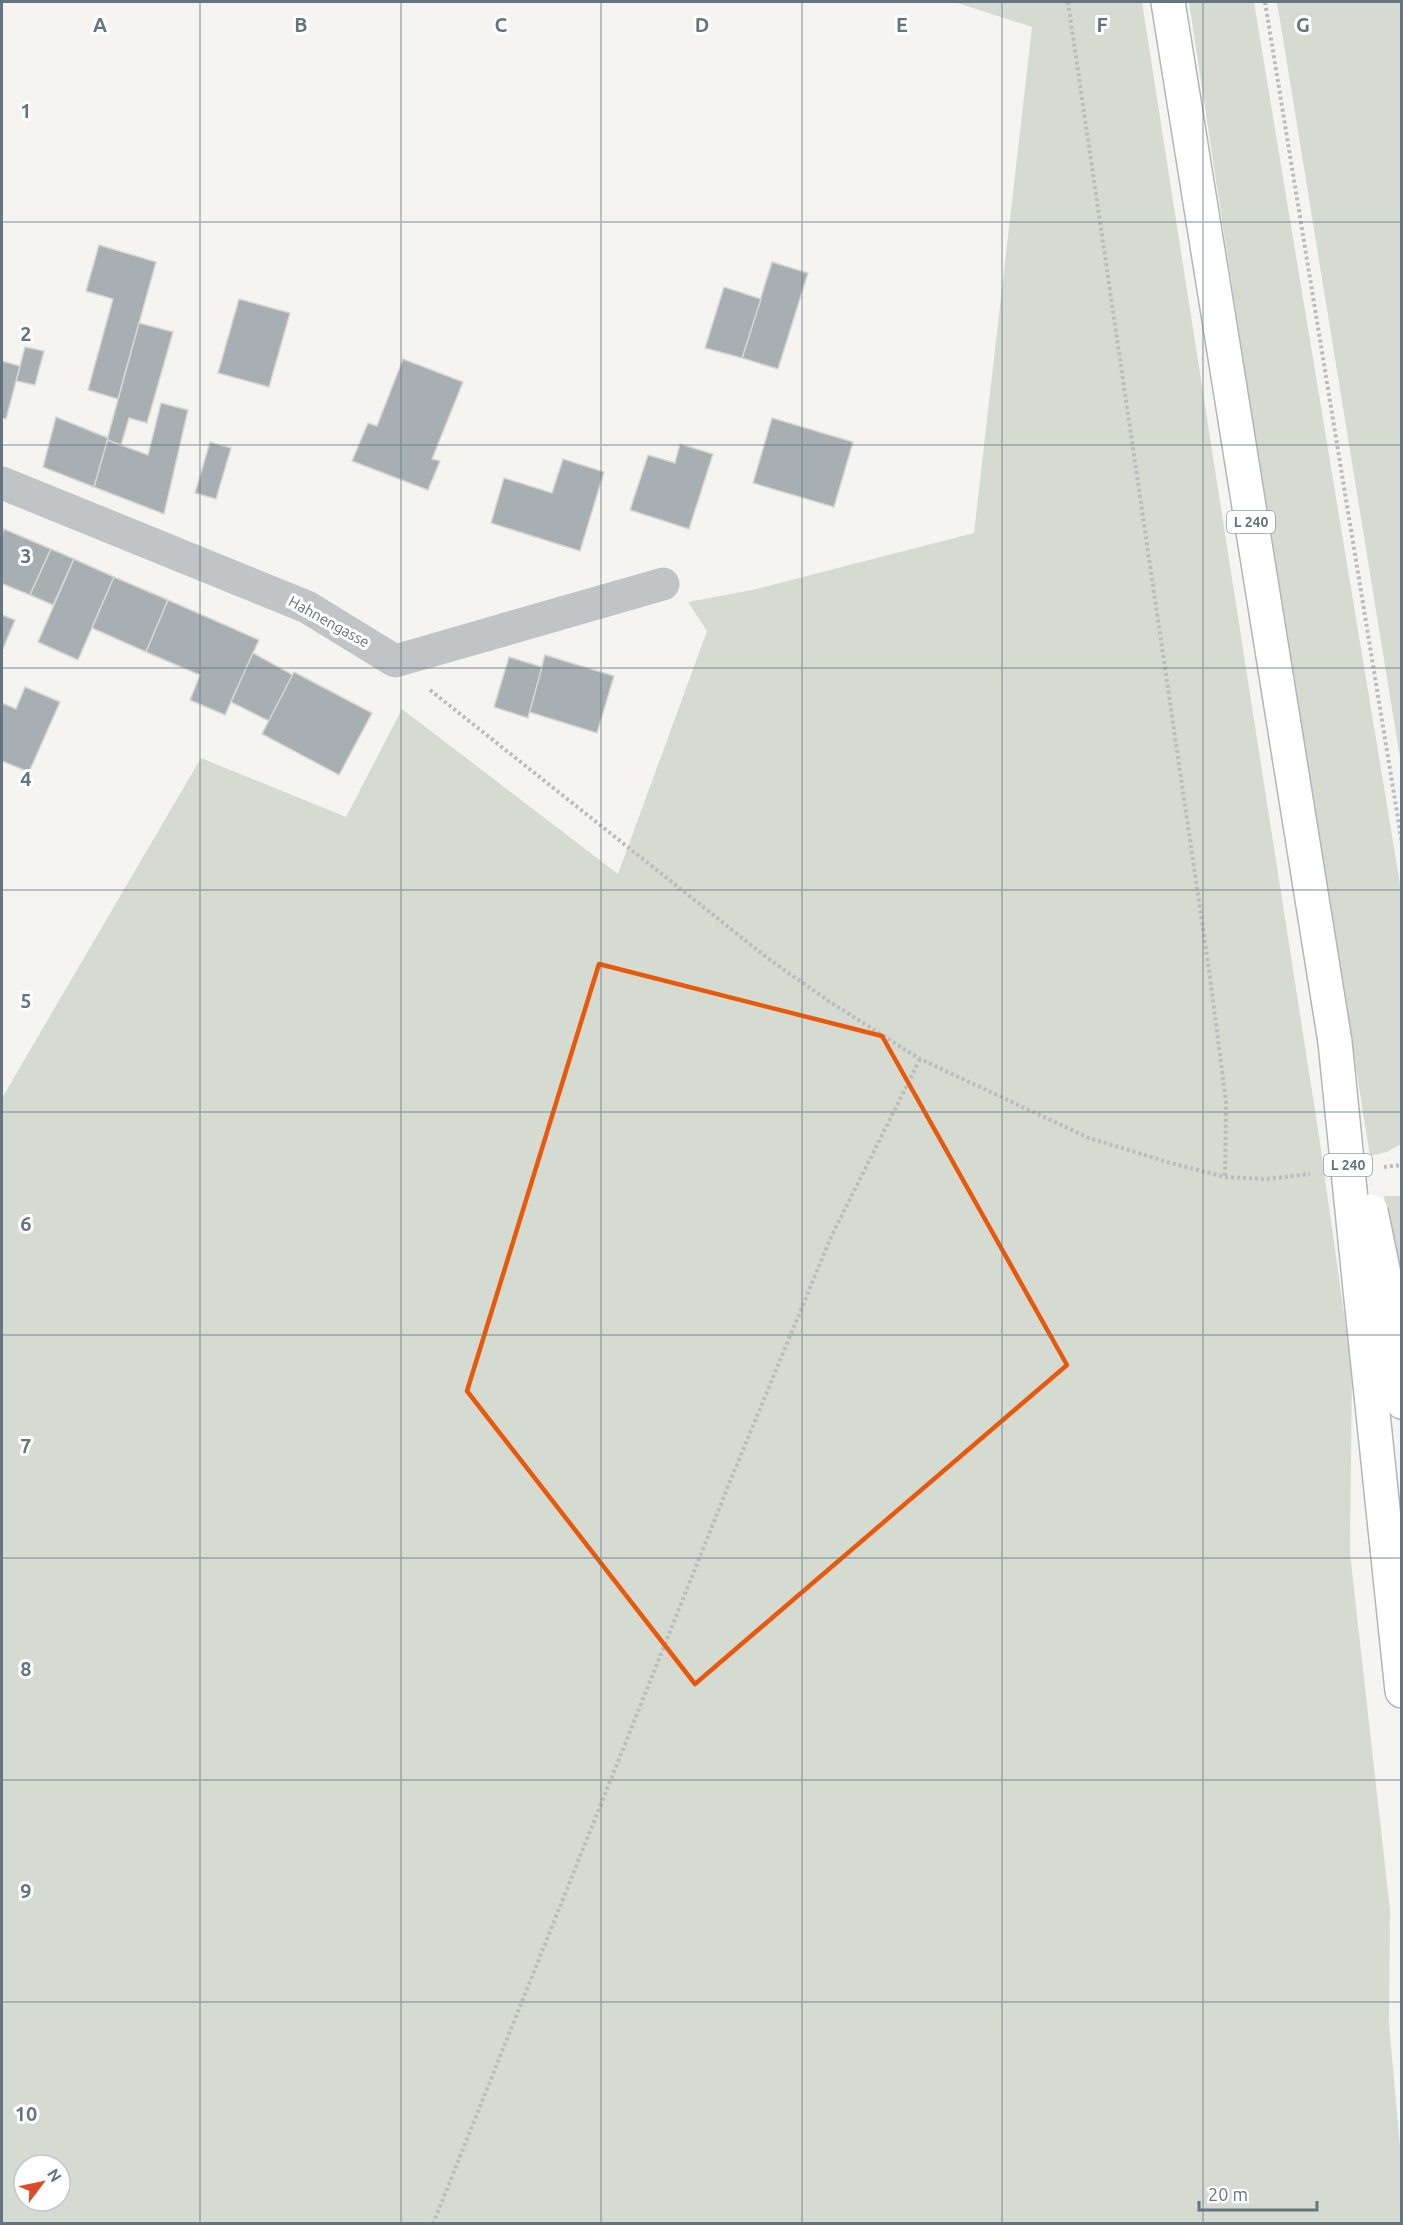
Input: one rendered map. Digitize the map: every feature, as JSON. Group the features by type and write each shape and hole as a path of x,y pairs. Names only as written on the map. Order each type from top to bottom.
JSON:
{"main road":[{"name":"L 240","path":"1168,2 1372,1284 1401,1691"},
{"name":"L 240","path":"1372,1284 1401,1402"}],"street":[{"name":"Hahnengasse","path":"2,483 307,607 395,661"},
{"path":"395,661 663,584"}],"path":[{"path":"1068,2 1210,977 1226,1102 1225,1177"},
{"path":"1265,2 1401,843"},
{"path":"395,661 770,960 830,1002 920,1059 1089,1138 1225,1177 1266,1179 1311,1174"},
{"path":"434,2223 731,1479 831,1237 920,1059"},
{"path":"1379,1167 1401,1165"}],"highlighted area":[{"path":"599,964 882,1036 1067,1365 695,1684 467,1391"}],"shaded area":[{"path":"954,2 1142,2 1319,1136 1352,1370 1350,1553 1390,1910 1389,2023 1401,2158 1401,2223 2,2223 2,1098 201,758 346,817 402,709 618,874 707,631 688,602 752,590 974,533 1032,27"},
{"path":"1189,2 1254,2 1401,890 1401,1144 1387,1152 1370,1156 1245,372"},
{"path":"1277,2 1401,2 1401,764"},
{"path":"1384,1196 1401,1196 1401,1317"}],"building":[{"path":"99,245 156,262 118,399 88,390 113,299 86,291"},
{"path":"772,262 808,273 778,369 742,358"},
{"path":"724,287 761,299 742,358 705,348"},
{"path":"239,299 290,313 269,387 218,373"},
{"path":"139,323 173,332 147,423 129,418 121,445 107,440"},
{"path":"25,347 44,351 35,385 16,381"},
{"path":"403,359 463,382 432,459 440,461 428,490 352,461 368,423 377,426"},
{"path":"2,361 20,366 6,419 2,418"},
{"path":"161,403 188,410 164,514 94,487 107,440 148,455"},
{"path":"56,417 108,438 94,487 43,467"},
{"path":"772,418 853,442 834,507 753,483"},
{"path":"210,442 231,448 216,499 195,493"},
{"path":"680,444 713,454 689,529 630,510 648,455 675,463"},
{"path":"563,459 604,472 580,551 491,523 504,478 552,493"},
{"path":"4,529 51,549 30,595 3,584 2,587"},
{"path":"51,549 74,559 53,605 30,595"},
{"path":"74,559 114,577 78,660 38,642"},
{"path":"114,577 168,600 146,652 92,628"},
{"path":"168,600 259,640 225,715 190,700 200,675 146,652"},
{"path":"2,615 15,620 2,651"},
{"path":"253,653 293,675 269,721 231,702"},
{"path":"545,655 614,676 597,733 529,712"},
{"path":"509,657 542,667 528,718 494,707"},
{"path":"294,672 372,713 339,775 262,734"},
{"path":"25,687 60,702 29,772 2,761 2,703 16,709"}]}
